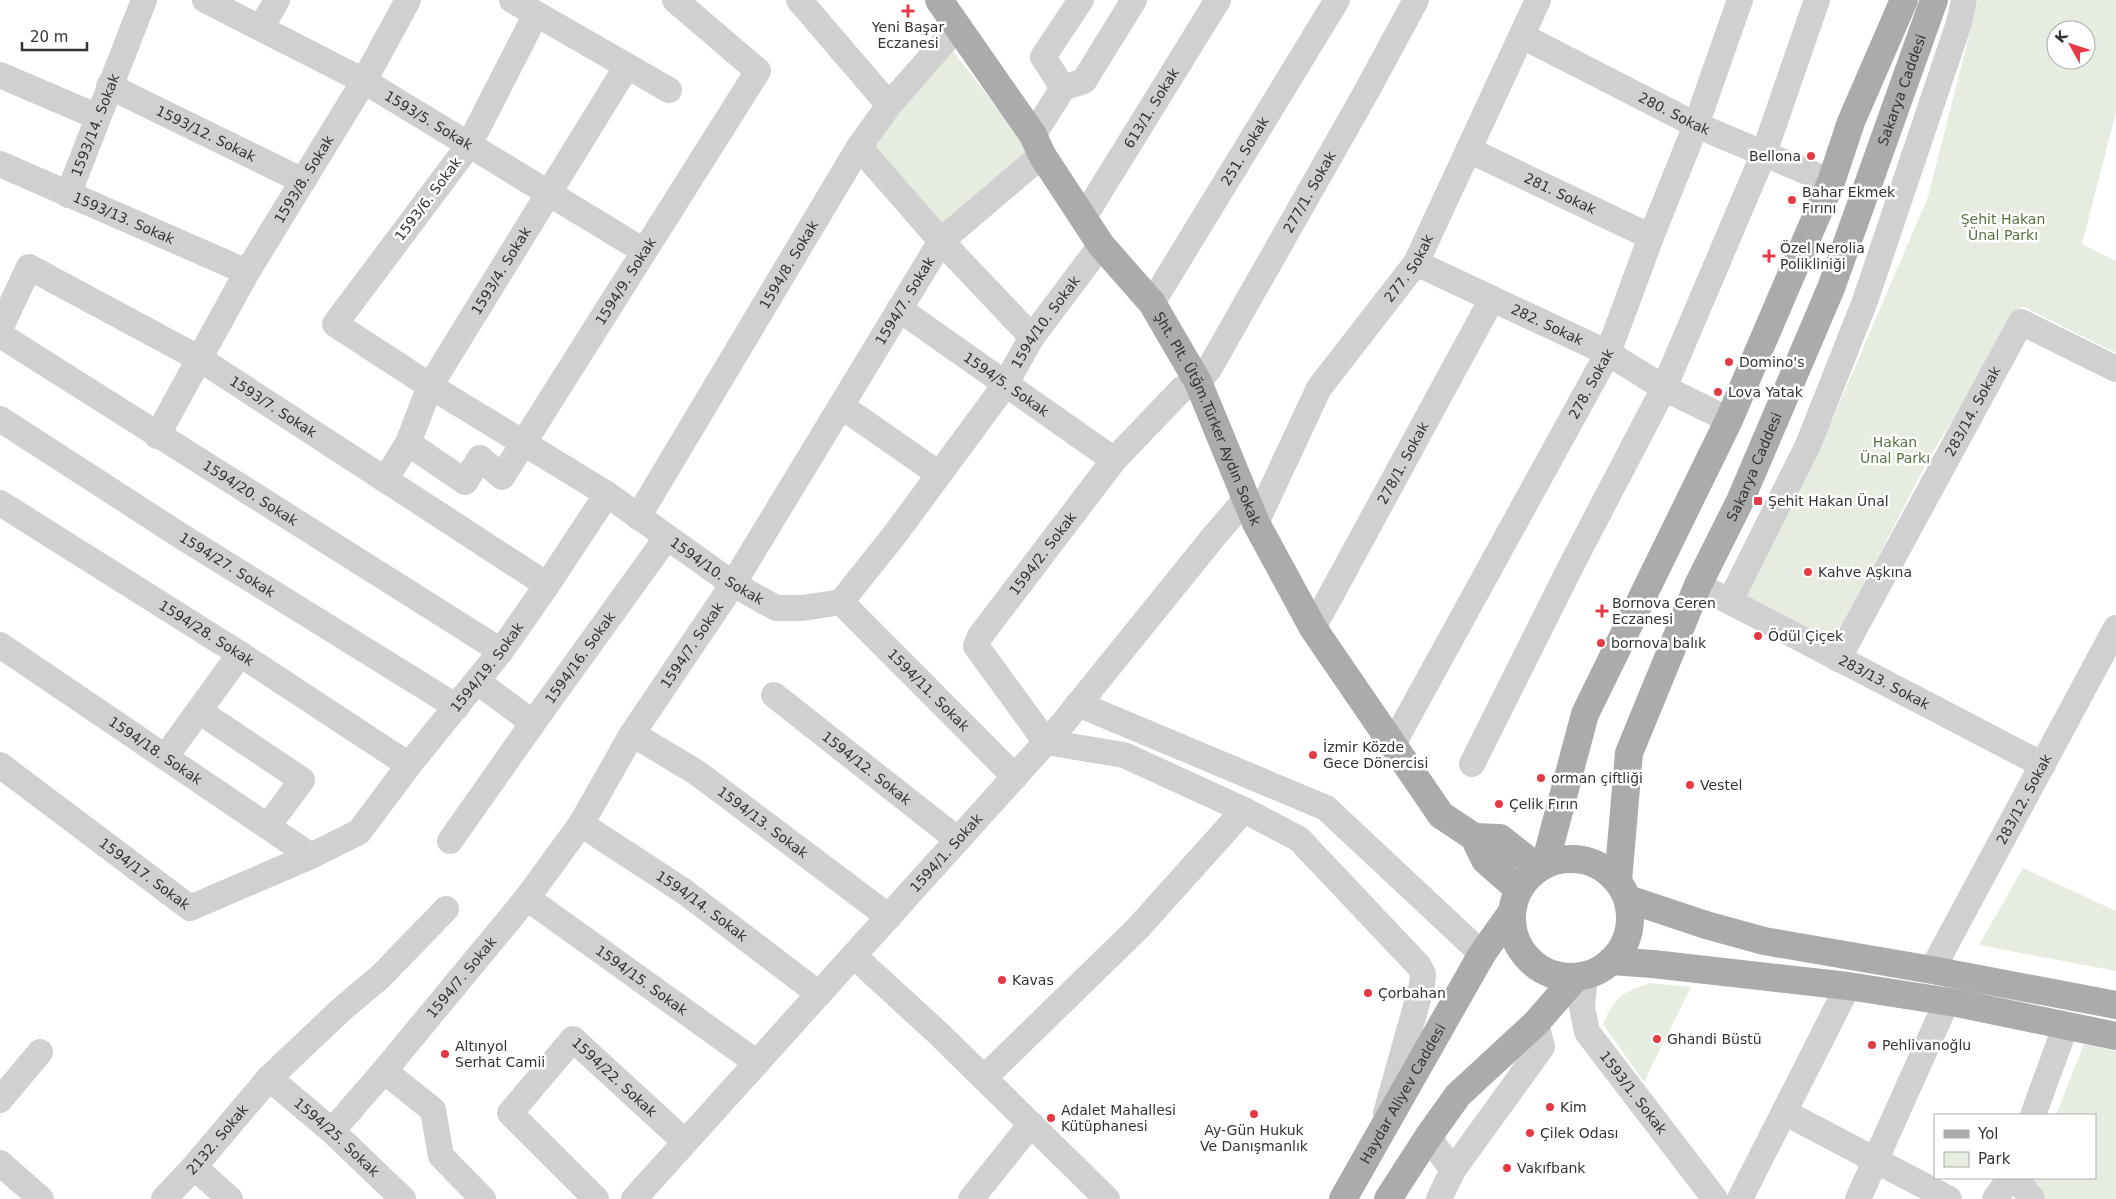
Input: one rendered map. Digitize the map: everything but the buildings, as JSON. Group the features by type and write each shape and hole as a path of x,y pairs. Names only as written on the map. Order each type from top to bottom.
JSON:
{"main road":[{"name":"Şht. Plt. Ütğm.Türker Aydın Sokak","path":"939,0 1037,145 1100,245 1152,303 1198,382 1256,523 1313,628 1441,814 1474,837 1485,860 1515,901"},
{"path":"1542,866 1585,714 1728,420 1831,182 1851,122 1903,0"},
{"name":"Sakarya Caddesi","path":"1622,890 1629,753 1698,585 1740,501 1830,288 1934,0"},
{"path":"1474,837 1500,838 1542,866"},
{"path":"1571,858 1584,860 1597,864 1608,871 1622,890 1630,914 1629,930 1624,945 1603,968 1580,976 1554,974 1534,965 1524,955 1516,942 1512,929 1515,901 1529,876 1542,866 1571,858"},
{"path":"1622,890 1706,925 1764,941 1932,970 2116,1005"},
{"name":"Haydar Aliyev Caddesi","path":"1344,1199 1482,954 1515,901"},
{"path":"1611,961 1848,986 1947,1001 2116,1036"},
{"path":"1388,1199 1428,1137 1458,1096 1536,1023 1580,976"}],"street":[{"name":"1593/14. Sokak","path":"68,195 144,0"},
{"name":"1593/5. Sokak","path":"205,0 364,81 644,251"},
{"path":"261,28 277,0"},
{"name":"1593/8. Sokak","path":"157,436 247,272 364,81 408,0"},
{"path":"512,0 669,90"},
{"name":"1594/9. Sokak","path":"408,443 465,482 480,458 502,477 758,70 675,0"},
{"path":"799,0 889,105"},
{"path":"1081,0 1043,57 1063,88 1084,81 1132,1"},
{"name":"613/1. Sokak","path":"1084,217 1218,0"},
{"name":"277/1. Sokak","path":"1198,382 1209,369 1364,96 1416,0"},
{"name":"277. Sokak","path":"1256,523 1319,388 1416,263 1538,0"},
{"name":"278. Sokak","path":"1393,744 1608,353 1651,237 1696,125 1740,0"},
{"path":"1472,764 1572,564 1664,388 1764,152 1817,0"},
{"path":"1730,601 1808,445 1858,319 1958,23 1964,0"},
{"name":"251. Sokak","path":"1152,303 1331,2"},
{"name":"1593/6. Sokak","path":"335,324 469,145 536,14"},
{"name":"1594/8. Sokak","path":"638,517 858,147 889,105 958,26"},
{"name":"280. Sokak","path":"1522,36 1696,125 1764,152 1831,182"},
{"name":"1593/4. Sokak","path":"385,480 408,443 430,386 627,66"},
{"path":"0,75 98,117"},
{"name":"1593/12. Sokak","path":"110,86 303,181"},
{"name":"1594/7. Sokak","path":"332,1131 527,898 581,824 632,734 734,584 899,309 942,241 1037,145 1063,88"},
{"path":"858,147 942,241 1032,337"},
{"name":"281. Sokak","path":"1469,150 1651,237"},
{"name":"1593/13. Sokak","path":"3,173 68,195 247,272"},
{"name":"1594/10. Sokak","path":"335,324 430,386 525,442 607,494 734,584 776,608 803,608 842,602 896,533 1005,385 1032,337 1100,245"},
{"name":"282. Sokak","path":"1416,263 1608,353 1664,388 1728,420"},
{"name":"1593/7. Sokak","path":"9,287 28,267 200,359 547,585"},
{"path":"0,329 9,287"},
{"name":"278/1. Sokak","path":"1313,628 1492,299"},
{"name":"1594/5. Sokak","path":"899,309 1114,460"},
{"name":"283/14. Sokak","path":"1838,659 2021,322 2116,369"},
{"name":"1594/20. Sokak","path":"0,335 157,436 501,651"},
{"name":"1594/2. Sokak","path":"1046,742 976,646 980,636 1114,460 1182,389 1198,382"},
{"path":"842,406 939,474"},
{"name":"1594/27. Sokak","path":"0,419 181,536 457,707"},
{"name":"1594/19. Sokak","path":"359,832 409,765 478,682 501,651 607,494"},
{"name":"1594/1. Sokak","path":"649,1194 685,1142 1046,742 1214,535 1247,498"},
{"name":"1594/28. Sokak","path":"0,503 240,654 409,765"},
{"name":"1594/16. Sokak","path":"450,841 667,537"},
{"name":"283/13. Sokak","path":"1698,585 2043,765"},
{"name":"1594/11. Sokak","path":"842,602 1015,777"},
{"name":"283/12. Sokak","path":"1932,970 2116,628"},
{"name":"1594/18. Sokak","path":"0,645 311,856"},
{"path":"166,756 240,654"},
{"path":"478,682 533,723"},
{"name":"1594/12. Sokak","path":"774,695 958,840"},
{"path":"1078,704 1326,808 1482,954"},
{"path":"199,711 302,780 268,826"},
{"name":"1594/13. Sokak","path":"632,734 696,772 889,917"},
{"path":"1046,742 1124,755 1244,810 1299,839 1421,970 1422,985 1381,1131"},
{"name":"1594/17. Sokak","path":"0,765 190,908 311,856 359,832"},
{"path":"984,1078 1138,928 1244,810"},
{"name":"1594/14. Sokak","path":"581,824 685,892 819,994"},
{"name":"1594/15. Sokak","path":"527,898 757,1063"},
{"name":"2132. Sokak","path":"164,1199 194,1167 268,1078 342,1009 380,977 446,909"},
{"path":"854,956 984,1078 1107,1199"},
{"name":"1593/1. Sokak","path":"1580,976 1582,1006 1587,1032 1715,1199"},
{"path":"1740,1199 1848,986"},
{"path":"1858,1199 1947,1001"},
{"path":"1439,1199 1453,1170 1542,1047 1536,1023"},
{"path":"2034,1114 2066,1025"},
{"name":"1594/22. Sokak","path":"596,1199 510,1113 573,1039 685,1142"},
{"path":"0,1100 40,1052"},
{"path":"384,1071 433,1110 441,1156 483,1199"},
{"name":"1594/25. Sokak","path":"268,1078 332,1131 402,1199"},
{"path":"1784,1112 1949,1199"},
{"path":"971,1199 1031,1124"},
{"path":"1428,1137 1453,1170"},
{"path":"0,1163 41,1199"},
{"path":"194,1167 230,1199"},
{"path":"1995,1199 2009,1179"},
{"path":"2017,1179 2032,1199"}],"green space":[{"name":"Şehit Hakan Ünal Parkı","path":"1978,0 2116,0 2116,112 2082,244 2116,261 2116,353 2022,306 1930,457 1832,645 1740,594 1833,418 1928,197"},
{"path":"949,46 1033,154 941,229 865,146"},
{"path":"2023,868 2116,911 2116,971 1979,945"},
{"path":"1650,983 1691,987 1644,1082 1603,1024 1612,1006 1620,996"},
{"path":"2084,1044 2116,1051 2116,1199 2046,1199 2031,1181 2032,1179 2096,1179 2096,1114 2056,1114"}],"place":[{"name":"Yeni Başar Eczanesi","path":"908,11"},
{"name":"Bellona","path":"1811,156"},
{"name":"Bahar Ekmek Fırını","path":"1792,200"},
{"name":"Özel Nerolia Polikliniği","path":"1769,256"},
{"name":"Domino's","path":"1729,362"},
{"name":"Lova Yatak","path":"1718,392"},
{"name":"Şehit Hakan Ünal","path":"1758,501"},
{"name":"Kahve Aşkına","path":"1808,572"},
{"name":"Bornova Ceren Eczanesi","path":"1602,611"},
{"name":"Ödül Çiçek","path":"1758,636"},
{"name":"bornova balık","path":"1601,643"},
{"name":"İzmir Közde Gece Dönercisi","path":"1313,755"},
{"name":"orman çiftliği","path":"1541,778"},
{"name":"Vestel","path":"1690,785"},
{"name":"Çelik Fırın","path":"1499,804"},
{"name":"Kavas","path":"1002,980"},
{"name":"Çorbahan","path":"1368,993"},
{"name":"Ghandi Büstü","path":"1657,1039"},
{"name":"Pehlivanoğlu","path":"1872,1045"},
{"name":"Altınyol Serhat Camii","path":"445,1054"},
{"name":"Kim","path":"1550,1107"},
{"name":"Ay-Gün Hukuk Ve Danışmanlık","path":"1254,1114"},
{"name":"Adalet Mahallesi Kütüphanesi","path":"1051,1118"},
{"name":"Çilek Odası","path":"1530,1133"},
{"name":"Vakıfbank","path":"1507,1168"}],"park label":[{"name":"Hakan Ünal Parkı","path":"1895,450"}]}
